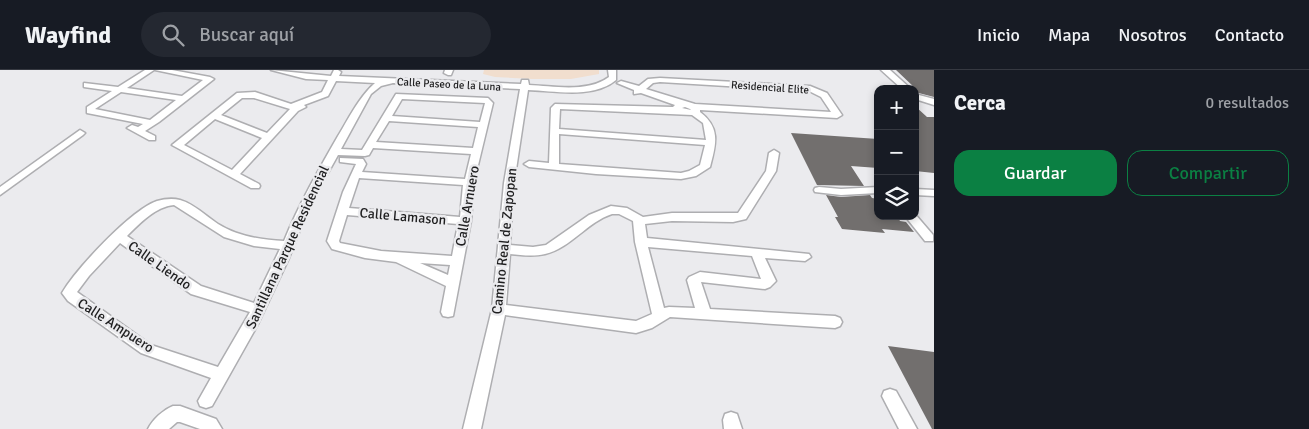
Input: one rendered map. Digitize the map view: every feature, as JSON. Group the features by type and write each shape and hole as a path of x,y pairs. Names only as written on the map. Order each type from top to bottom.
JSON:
{"street":[{"path":"150,70 90,109 90,111 151,123"},
{"path":"138,131 209,81 209,77 159,70"},
{"name":"Calle Paseo de la Luna","path":"275,70 306,77 335,74 447,76 525,85 572,89 600,85 610,80 609,72 599,78 583,83 525,85"},
{"name":"Calle Paseo de la Luna","path":"303,70 357,79 393,81 447,76"},
{"path":"885,70 902,85"},
{"path":"609,72 620,84"},
{"path":"255,186 177,145 213,115 244,94 255,94 291,107 325,94 335,74"},
{"path":"233,175 296,109 335,93 335,74"},
{"path":"357,79 368,93 378,84 393,81"},
{"name":"Residencial Elite","path":"638,91 651,81 660,80 810,89 824,95 837,115 694,109"},
{"path":"600,85 620,84 679,107"},
{"path":"87,85 184,99"},
{"name":"Camino Real de Zapopan","path":"472,429 499,309 509,183 525,85"},
{"name":"Santillana Parque Residencial","path":"206,401 258,309 288,245 303,207 330,156 368,93"},
{"name":"Calle Arnuero","path":"385,118 399,96 488,101 489,103 469,182 458,261 448,312"},
{"path":"919,97 934,102"},
{"path":"529,164 596,171 681,176 692,174 705,167 711,143 707,122 694,109 679,107 561,105 555,108 554,166"},
{"path":"105,114 152,138"},
{"path":"213,115 268,137"},
{"path":"458,261 346,250 336,246 333,240 355,175 361,164 361,158 371,145 385,118 483,125"},
{"path":"554,131 711,143"},
{"path":"0,192 80,133"},
{"path":"371,145 477,151"},
{"path":"504,249 540,250 550,248 607,210 622,210 641,221 672,217 733,218 742,216 772,170 774,153"},
{"path":"330,156 361,158"},
{"path":"355,175 469,182"},
{"path":"819,190 841,192 874,190"},
{"path":"919,192 934,193"},
{"path":"120,237 145,214 160,204 176,202 221,231 267,245 288,245"},
{"name":"Calle Lamason","path":"342,211 464,221"},
{"path":"914,220 928,238"},
{"path":"641,221 639,222 641,242 658,315"},
{"name":"Calle Ampuero","path":"120,237 80,277 69,292 146,349 221,375"},
{"name":"Calle Liendo","path":"120,237 196,290 258,309"},
{"path":"641,242 805,257"},
{"path":"704,314 694,280 700,277 765,284 769,280 756,252"},
{"path":"392,256 453,283"},
{"path":"499,309 636,327 648,325 658,315 669,312 834,322"},
{"path":"890,396 908,429"},
{"path":"157,429 173,414 180,414 195,425 210,425 213,429"}],"shaded area":[{"path":"484,70 599,70 599,74 571,79 532,79 495,77 483,74"}],"building":[{"path":"896,70 934,70 934,97 919,93 919,85 912,85"},
{"path":"919,110 927,117 934,117 934,173 919,171"},
{"path":"791,133 874,139 874,168 851,166 864,186 817,185"},
{"path":"826,195 841,197 870,195 874,198 874,220 899,220 906,222 914,232 882,229 885,233 842,229 835,217 838,217"},
{"path":"888,346 934,352 934,429 932,429"}]}
